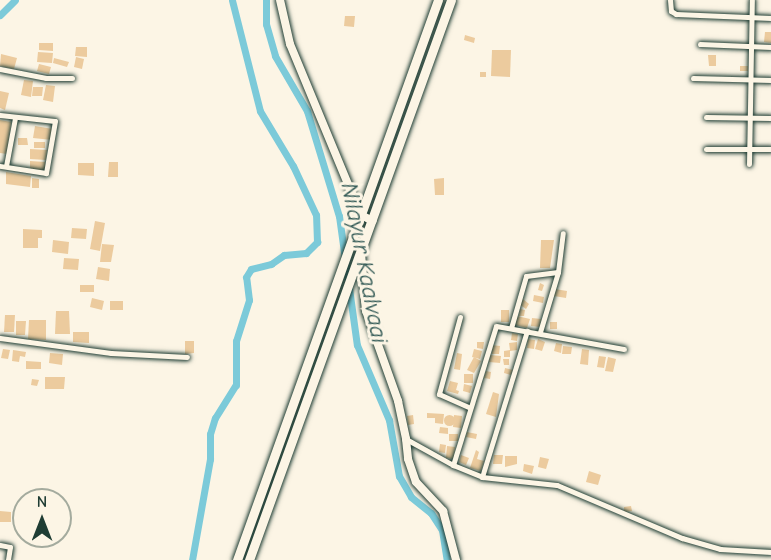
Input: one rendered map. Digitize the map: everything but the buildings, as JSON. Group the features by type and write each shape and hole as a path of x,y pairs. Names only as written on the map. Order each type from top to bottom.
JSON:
{"highway":[{"path":"237,560 438,0"},
{"path":"249,560 451,0"}],"street":[{"path":"280,0 290,44 361,215 373,220"},
{"path":"670,0 671,11 676,14 771,18"},
{"path":"750,164 752,0"},
{"path":"700,44 771,47"},
{"path":"0,69 46,78 72,78"},
{"path":"693,78 771,80"},
{"path":"0,115 55,121 46,173 3,166 15,118"},
{"path":"706,117 771,118"},
{"path":"706,149 771,149"},
{"path":"540,332 558,272 563,233"},
{"path":"361,253 366,311 398,401 408,459 416,483 443,511 456,560"},
{"path":"511,328 526,276 558,272"},
{"path":"460,317 439,394 470,408"},
{"path":"453,465 494,329 499,325 624,349"},
{"path":"482,477 527,331"},
{"path":"0,338 111,353 187,357"},
{"path":"406,439 453,465 482,477 557,486 682,538 720,549 771,552"},
{"path":"0,545 10,547 8,560"}],"waterway":[{"path":"0,15 15,0"},
{"path":"192,560 210,459 210,434 215,418 236,385 236,341 249,300 246,277 251,269 271,264 284,255 306,253 317,242 316,215 293,166 260,111 232,0"},
{"name":"Nilayur Kaalvaai","path":"266,0 266,24 275,56 307,111 339,216 357,345 389,420 399,476 411,497 431,513 442,530 447,560"}]}
